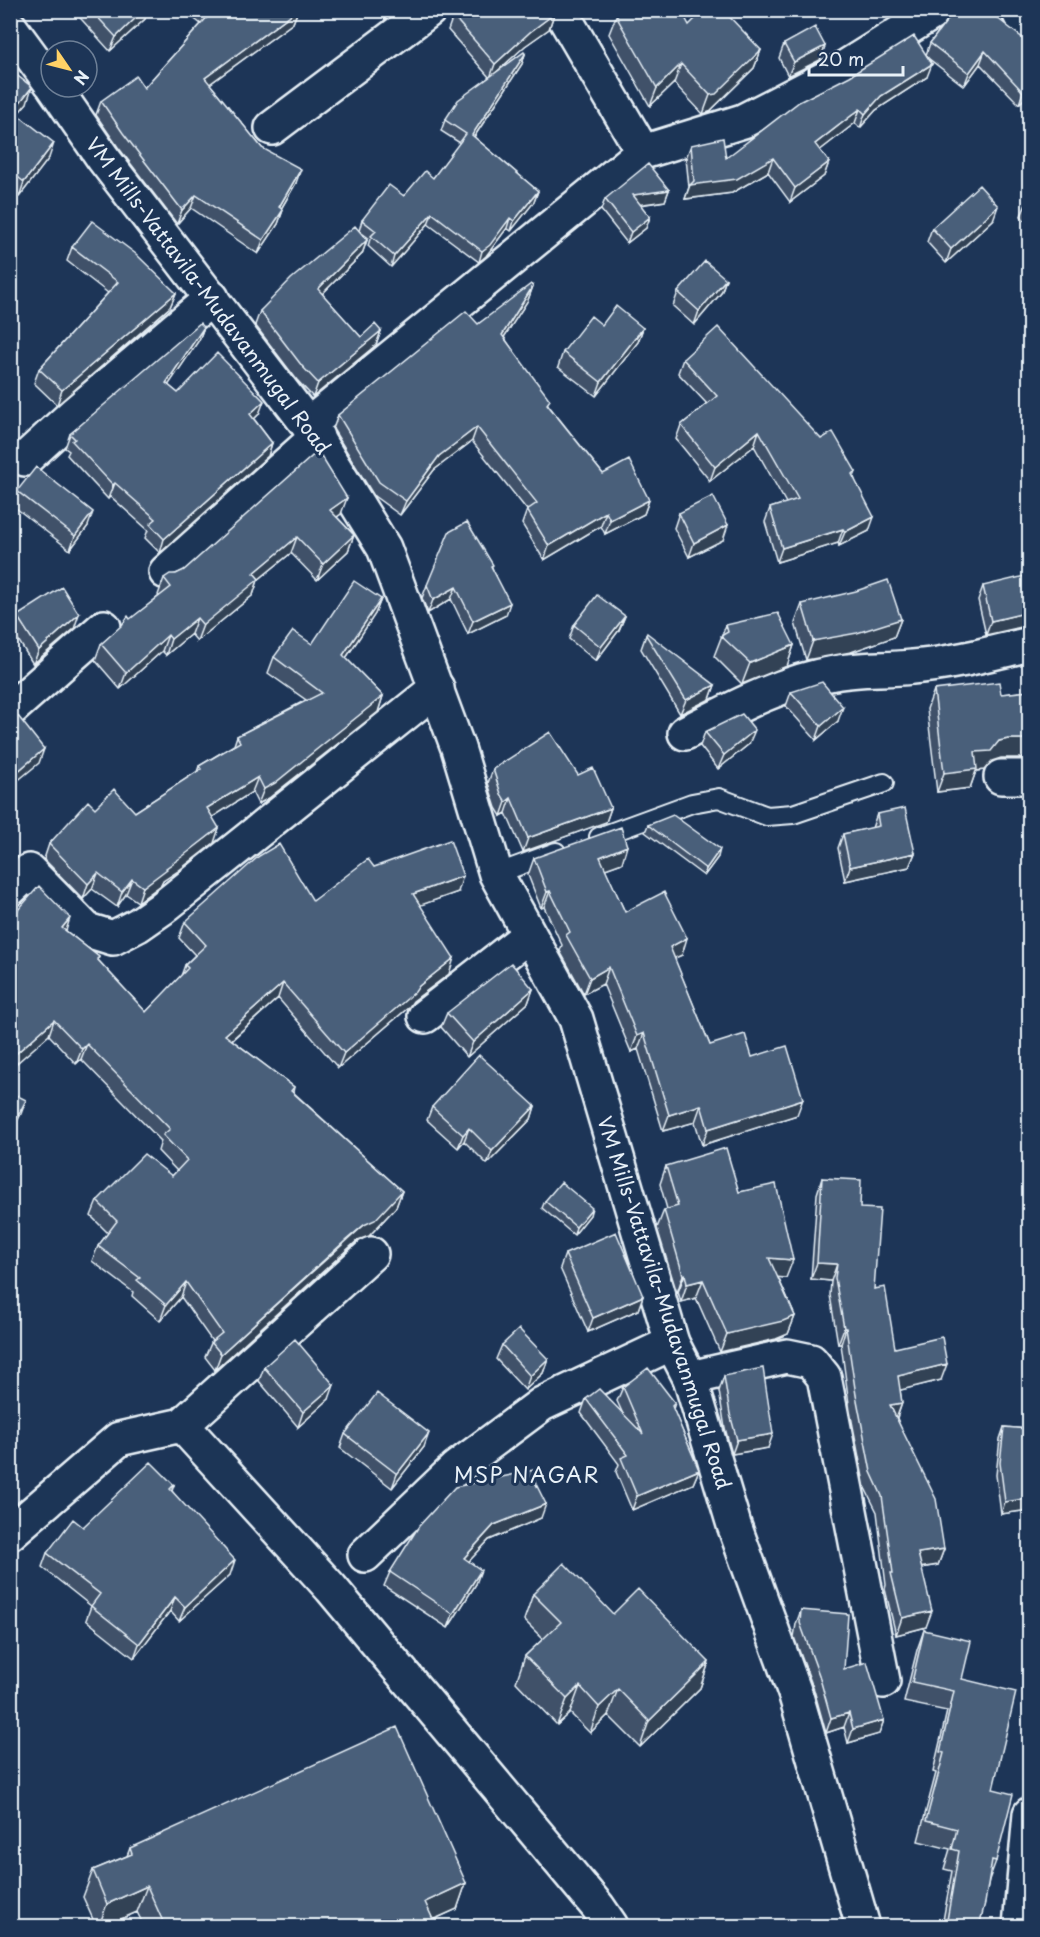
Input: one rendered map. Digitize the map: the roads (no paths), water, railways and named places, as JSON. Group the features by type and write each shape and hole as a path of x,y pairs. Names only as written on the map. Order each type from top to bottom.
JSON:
{"street":[{"path":"272,128 429,10"},
{"path":"560,10 643,152"},
{"path":"166,572 312,431 643,152 744,122 836,73 937,10"},
{"path":"1018,10 1029,34"},
{"path":"10,27 39,66"},
{"name":"VM Mills-Vattavila-Mudavanmugal Road","path":"62,99 103,159 312,431 384,548 458,748 496,874 576,1019 672,1343 690,1378 734,1525 796,1696 863,1926"},
{"path":"25,459 74,414 212,298"},
{"path":"10,710 104,627"},
{"path":"685,733 784,686 834,673 914,667 968,659 1029,644"},
{"path":"17,870 87,930 113,938 138,925 160,909 437,688"},
{"path":"425,1016 529,934"},
{"path":"10,1533 119,1439 182,1425 371,1254"},
{"path":"365,1555 456,1468 542,1404 672,1343"},
{"path":"690,1378 788,1356 811,1361 824,1377 884,1681"},
{"path":"182,1425 331,1588 611,1926"},
{"path":"1020,1926 1029,1814"}],"lane":[{"path":"496,874 692,803 719,798 767,816 794,814 884,783"}],"district":[{"name":"MSP NAGAR","path":"527,1476"}]}
